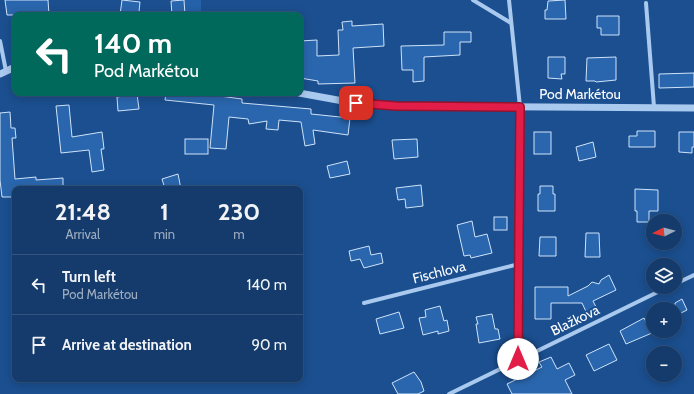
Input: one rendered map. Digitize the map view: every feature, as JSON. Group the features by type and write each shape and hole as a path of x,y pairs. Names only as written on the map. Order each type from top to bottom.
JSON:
{"street":[{"path":"473,0 511,23"},
{"path":"509,0 520,107 518,359"},
{"path":"646,3 654,107"},
{"path":"0,41 3,72"},
{"name":"Pod Markétou","path":"303,94 369,104 694,108"},
{"name":"Fischlova","path":"364,302 519,264"},
{"path":"682,281 694,275"},
{"name":"Blažkova","path":"449,394 653,294"}],"shaded area":[{"path":"184,0 201,0 201,12 185,12"}],"building":[{"path":"5,0 48,0 49,12 12,12 12,15 7,15"},
{"path":"122,0 140,2 139,12 120,12"},
{"path":"184,0 185,12 172,12 171,1"},
{"path":"565,0 566,19 545,19 545,10 547,10 548,1"},
{"path":"597,16 619,16 619,35 601,35 601,28 597,28"},
{"path":"352,21 352,26 383,24 384,46 353,48 355,83 318,84 318,81 303,78 303,41 317,40 317,56 339,55 338,30 343,30 342,22"},
{"path":"444,32 471,32 471,42 460,42 460,55 424,57 424,81 413,82 413,70 402,70 401,46 444,45"},
{"path":"548,57 565,57 565,74 561,74 562,79 548,78"},
{"path":"616,57 616,80 596,82 586,81 587,58"},
{"path":"694,73 694,87 659,88 659,74"},
{"path":"137,96 139,109 118,111 117,97"},
{"path":"166,96 220,96 242,99 242,103 311,109 311,114 350,118 348,135 313,130 315,144 305,146 301,122 279,120 278,130 266,129 267,121 249,124 248,119 229,117 226,149 210,148 214,105 165,100"},
{"path":"69,105 72,137 102,132 104,149 101,149 104,170 92,172 89,150 61,153 56,106"},
{"path":"10,112 11,128 15,128 16,138 12,138 15,179 36,177 36,180 63,178 63,186 12,186 12,197 2,197 0,180 0,113"},
{"path":"637,131 655,131 655,147 629,147 629,136 637,136"},
{"path":"534,132 551,132 551,154 534,154"},
{"path":"679,132 694,132 694,147 692,147 692,153 679,152"},
{"path":"185,139 208,139 208,154 185,154"},
{"path":"417,139 418,157 394,159 392,140"},
{"path":"593,142 596,157 579,161 576,147"},
{"path":"347,161 350,174 330,178 327,166"},
{"path":"178,174 180,186 164,186 162,179"},
{"path":"421,185 423,206 406,208 405,199 398,200 396,188"},
{"path":"540,186 553,186 553,194 555,194 555,211 538,211 538,194 540,194"},
{"path":"635,189 658,190 658,211 649,211 649,214 646,214 646,222 637,222 637,211 635,211"},
{"path":"494,217 507,217 507,230 494,230"},
{"path":"472,221 475,237 487,234 492,253 471,258 470,255 464,256 457,225"},
{"path":"586,233 599,233 600,257 585,257"},
{"path":"540,237 556,237 556,256 539,256"},
{"path":"369,246 371,255 381,253 383,263 364,268 360,259 351,261 349,251"},
{"path":"609,275 616,290 593,301 599,313 589,318 582,303 551,303 551,319 535,319 535,287 568,287 568,296 588,286 592,282 599,284 601,280"},
{"path":"682,299 687,310 682,312 682,302 677,302"},
{"path":"440,306 444,321 447,320 449,331 438,334 438,331 423,335 419,318 426,317 425,310"},
{"path":"399,312 404,328 380,334 376,319"},
{"path":"492,314 495,329 498,329 500,339 479,343 476,317"},
{"path":"644,318 646,322 646,336 626,344 620,331"},
{"path":"609,344 617,360 594,371 586,355"},
{"path":"551,357 557,369 569,363 575,375 565,380 572,394 512,394 507,384 542,367 539,362"},
{"path":"414,372 421,382 424,391 418,394 398,394 392,383"}],"route":[{"path":"356,103 396,106 520,107 518,359"}]}
